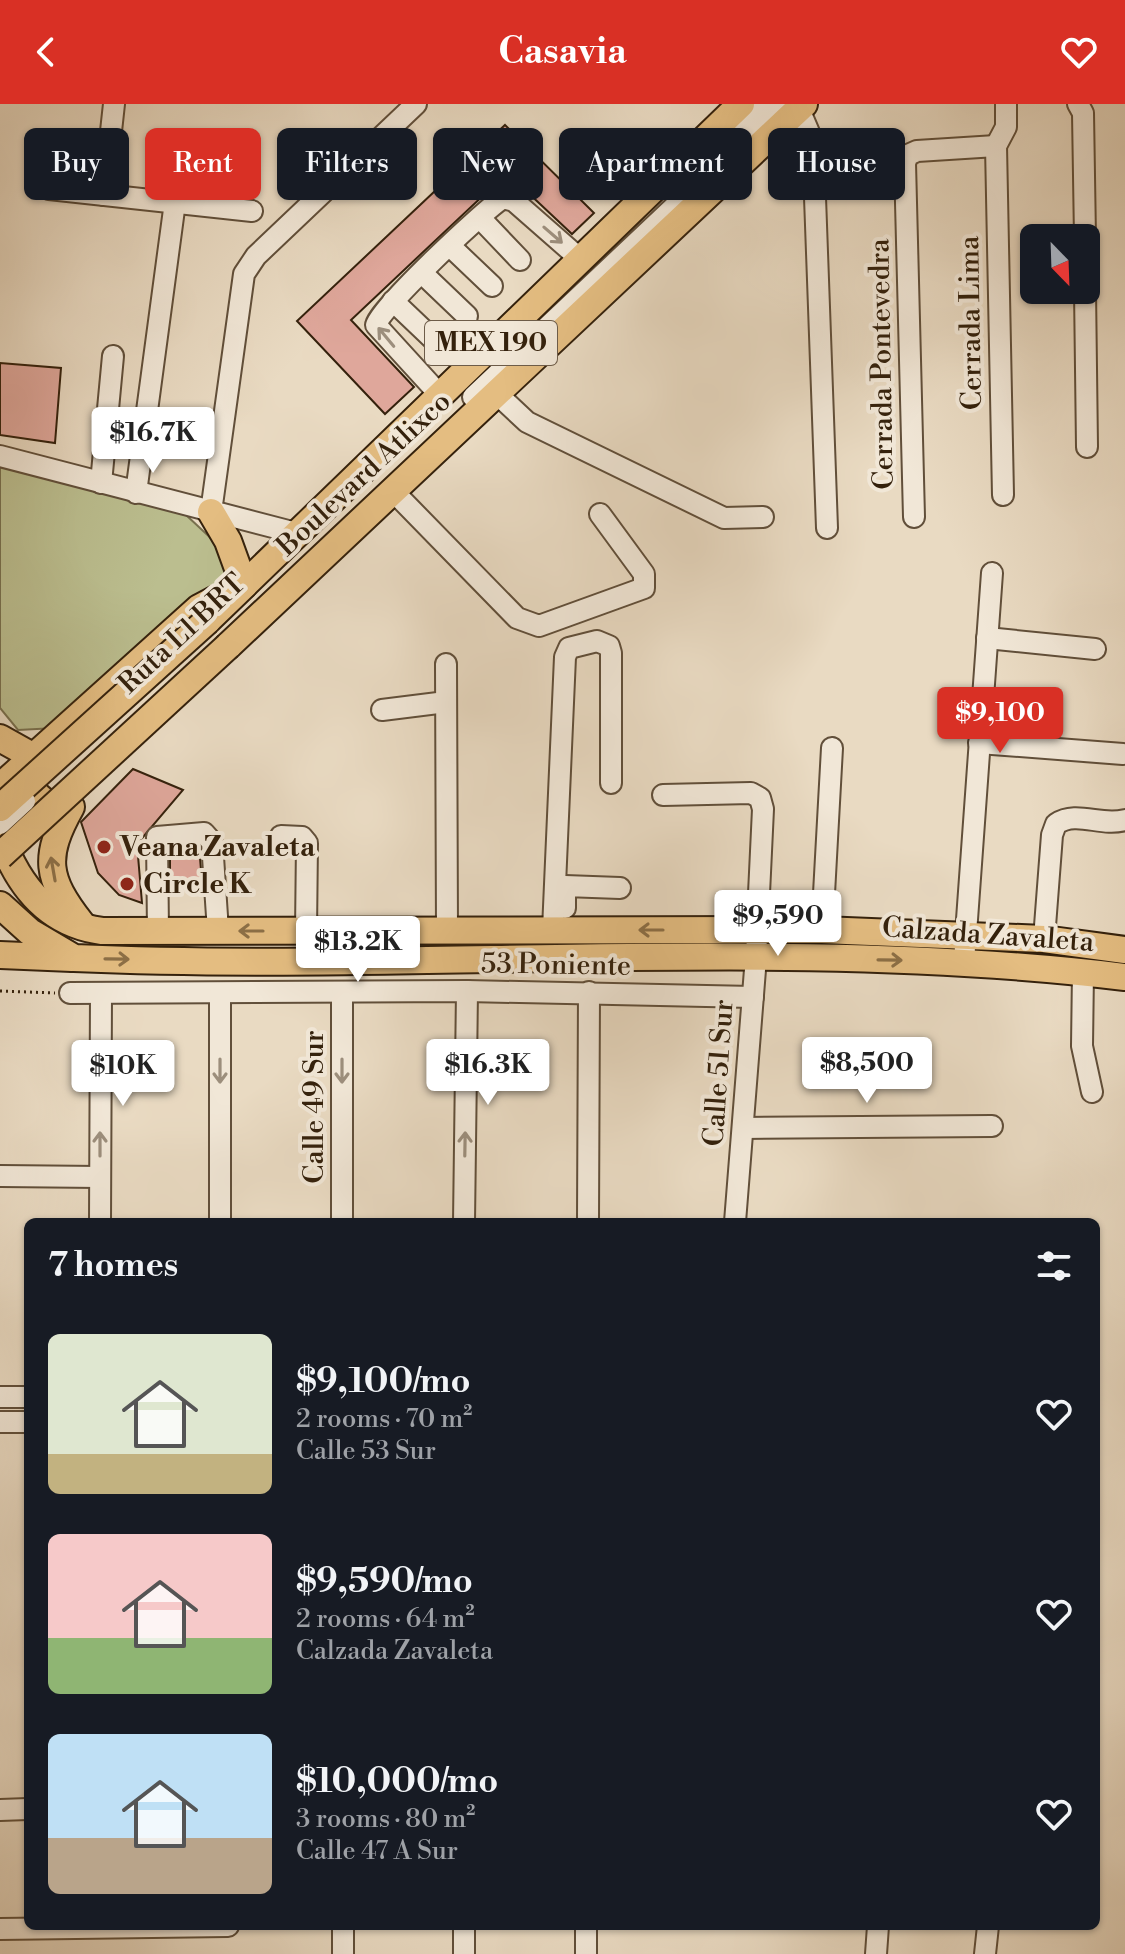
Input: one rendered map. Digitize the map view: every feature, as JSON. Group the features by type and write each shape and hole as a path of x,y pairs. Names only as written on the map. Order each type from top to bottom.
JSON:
{"main road":[{"name":"Boulevard Atlixco","path":"2,852 218,634 244,585 741,104"},
{"name":"Boulevard Atlixco","path":"0,808 218,634 273,603 497,394 795,106"},
{"path":"0,787 199,608 244,585 236,560 211,512"},
{"path":"2,852 71,807 251,639 273,603"},
{"path":"0,738 34,757"},
{"path":"34,757 29,774 32,789 49,804 71,807"},
{"path":"71,807 52,848 51,868 62,897 84,927"},
{"name":"Calzada Zavaleta","path":"2,852 23,885 40,902 60,917 102,931 822,930 1044,939 1125,950"},
{"path":"0,905 30,932 74,958"},
{"name":"Calzada Zavaleta","path":"0,955 74,958 756,957 964,961 1125,977"}],"street":[{"path":"111,128 114,104"},
{"path":"211,512 244,274 256,256 416,104"},
{"name":"Ruta L1 BRT","path":"218,634 761,104"},
{"name":"Cerrada Lima","path":"1003,495 996,146 1006,127 1006,104"},
{"path":"795,106 813,142 827,528"},
{"name":"Ruta L1 BRT","path":"0,824 218,634 795,106"},
{"path":"1083,107 1085,224"},
{"name":"Cerrada Pontevedra","path":"914,517 905,163 908,155 917,151 996,146"},
{"path":"129,197 252,211"},
{"path":"439,394 376,325 379,314 498,201 509,198 579,258"},
{"path":"136,493 175,202"},
{"path":"480,218 520,260"},
{"path":"450,246 492,286"},
{"path":"422,273 467,316"},
{"path":"393,301 435,341"},
{"path":"1085,304 1087,447"},
{"path":"101,483 113,356"},
{"path":"497,394 527,422 724,518 763,517"},
{"path":"0,456 296,533"},
{"path":"393,491 517,618 539,626 644,588 644,574 600,514"},
{"path":"964,961 992,573"},
{"path":"987,638 1095,649"},
{"path":"559,930 565,657 569,648 597,641 609,646 611,653 611,783"},
{"path":"446,664 447,930"},
{"path":"382,710 446,702"},
{"path":"979,743 1123,754"},
{"path":"822,930 832,748"},
{"name":"Calle 51 Sur","path":"663,795 751,793 760,798 763,809 756,957 735,1218"},
{"path":"1044,939 1052,835 1056,824 1075,817 1103,822 1125,820"},
{"path":"158,932 157,837 204,833 212,842 218,931"},
{"path":"281,836 302,837 307,843 306,931"},
{"path":"560,886 620,888"},
{"path":"1083,972 1082,1046 1092,1092"},
{"path":"464,1218 467,991"},
{"name":"53 Poniente","path":"70,993 467,991 753,997"},
{"path":"588,1218 589,992"},
{"path":"220,993 220,1218"},
{"name":"Calle 49 Sur","path":"342,993 342,1218"},
{"path":"100,1218 101,994"},
{"path":"743,1128 992,1126"},
{"path":"0,1176 100,1177"},
{"path":"0,1397 24,1397"},
{"path":"0,1422 24,1422"},
{"path":"0,1810 24,1809"},
{"path":"0,1929 24,1929"},
{"path":"343,1930 343,1954"},
{"path":"464,1930 464,1954"},
{"path":"586,1930 586,1954"},
{"path":"876,1954 878,1930"},
{"path":"985,1954 988,1930"}],"path":[{"path":"0,991 70,993"}],"green space":[{"path":"0,465 186,515 215,542 228,574 56,728 18,730 0,708"}],"building":[{"path":"543,163 559,178 559,200 581,200 594,213 572,234 536,200 543,200"},
{"path":"433,193 433,200 478,200 351,320 414,387 385,414 297,321"},
{"path":"0,363 61,368 55,443 0,435"},
{"path":"133,769 183,790 137,844 142,903 119,895 98,873 81,822"},
{"path":"199,846 202,882 170,883 170,849"}],"place":[{"name":"Veana Zavaleta","path":"104,847"},
{"name":"Circle K","path":"127,884"}]}
